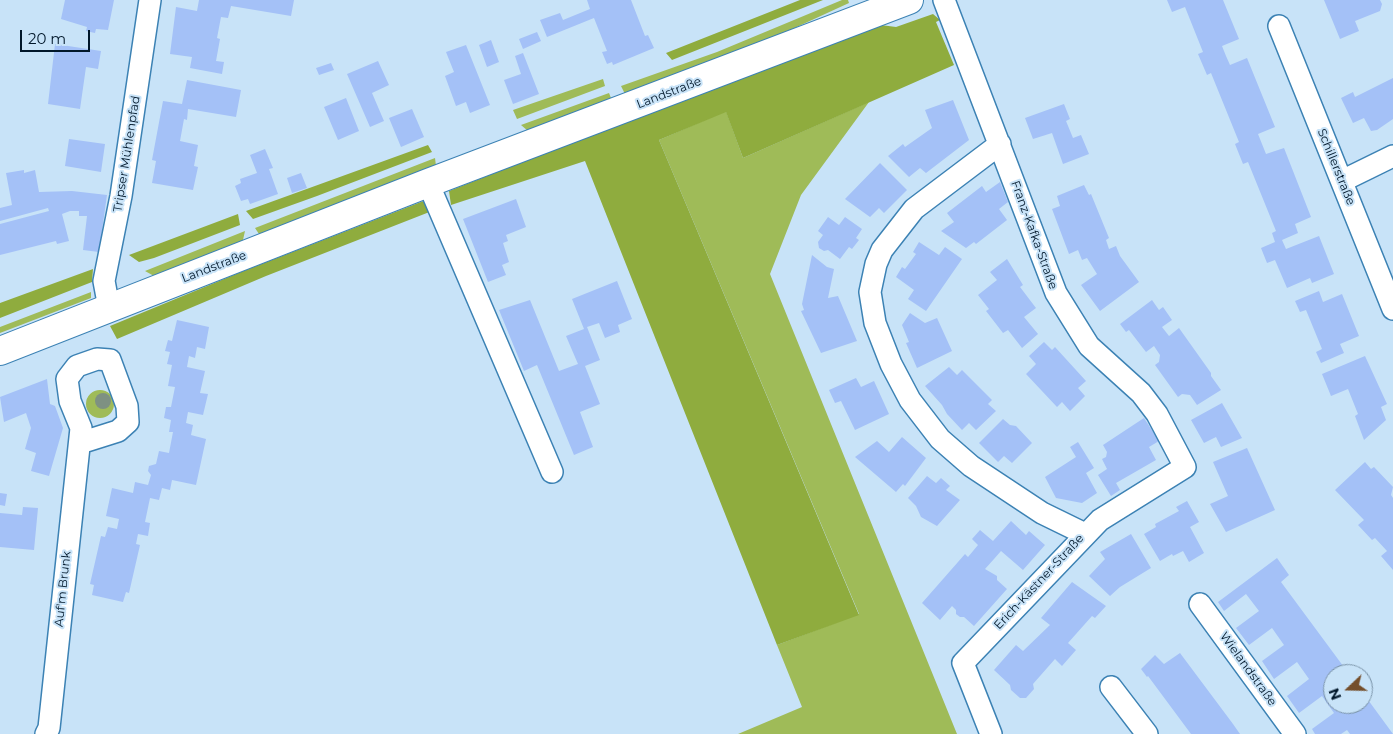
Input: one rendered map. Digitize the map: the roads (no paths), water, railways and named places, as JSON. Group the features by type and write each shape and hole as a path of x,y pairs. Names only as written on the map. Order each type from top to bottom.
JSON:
{"street":[{"name":"Tripser Mühlenpfad","path":"109,308 104,281 122,196 150,0"},
{"name":"Landstraße","path":"0,351 428,183 909,0"},
{"name":"Franz-Kafka-Straße","path":"944,0 1056,293 1090,346 1140,393 1157,414 1185,467"},
{"name":"Schillerstraße","path":"1279,26 1393,309"},
{"path":"1000,144 914,209 882,250 876,264 870,292 875,323 891,364 910,400 940,439 970,466 1042,513 1085,534"},
{"path":"1342,181 1393,156"},
{"path":"428,183 552,472"},
{"name":"Auf'm Brunk","path":"46,734 49,728 80,443"},
{"name":"Erich-Kästner-Straße","path":"991,734 963,663 1100,520 1185,467"},
{"name":"Wielandstraße","path":"1200,604 1295,734"},
{"path":"1112,687 1147,734"}]}
